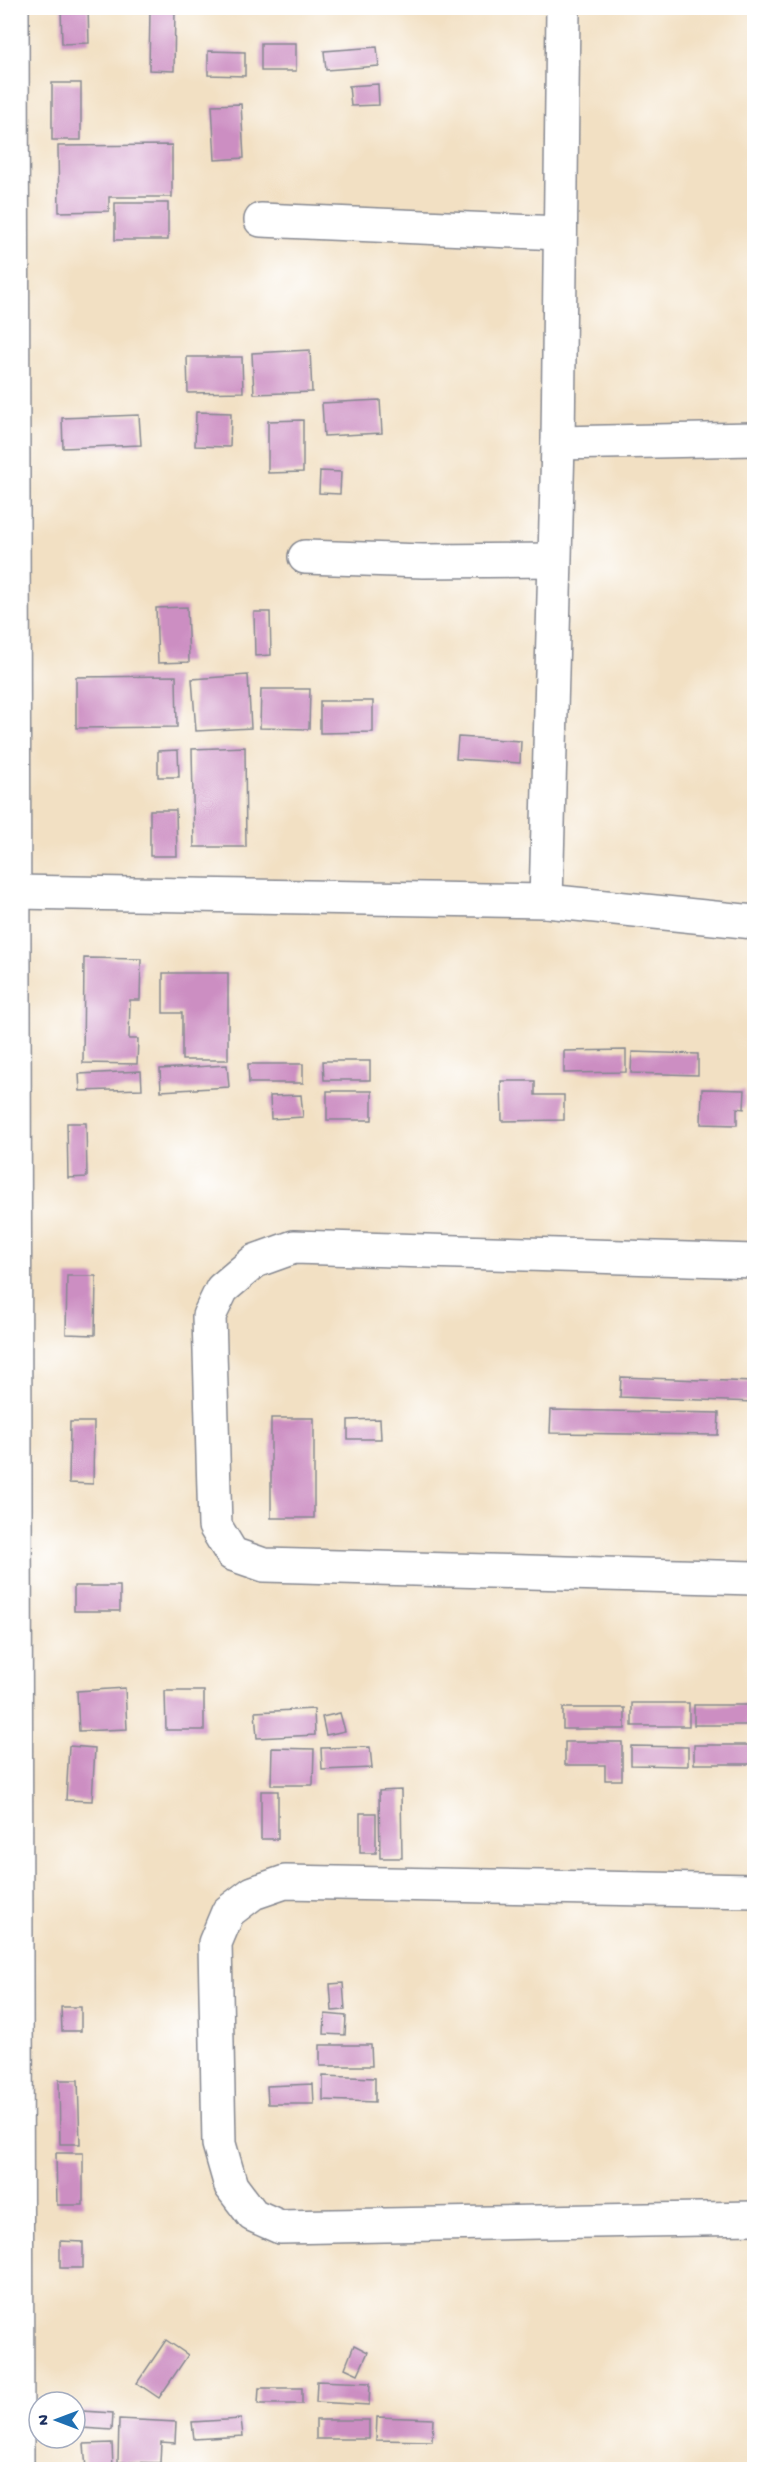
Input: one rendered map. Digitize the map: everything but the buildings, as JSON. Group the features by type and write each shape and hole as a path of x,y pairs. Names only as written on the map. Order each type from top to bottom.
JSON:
{"street":[{"path":"12,8 15,892 11,1705 16,2469"},
{"path":"546,901 558,443 563,8"},
{"path":"261,220 560,233"},
{"path":"558,443 754,439"},
{"path":"305,557 423,561 554,560"},
{"path":"15,892 546,901 754,922"},
{"path":"754,1262 294,1247 255,1262 222,1289 210,1316 215,1526 232,1554 264,1565 754,1578"},
{"path":"754,1891 285,1882 253,1893 228,1912 215,1943 219,2144 231,2186 253,2215 280,2227 754,2218"}]}
